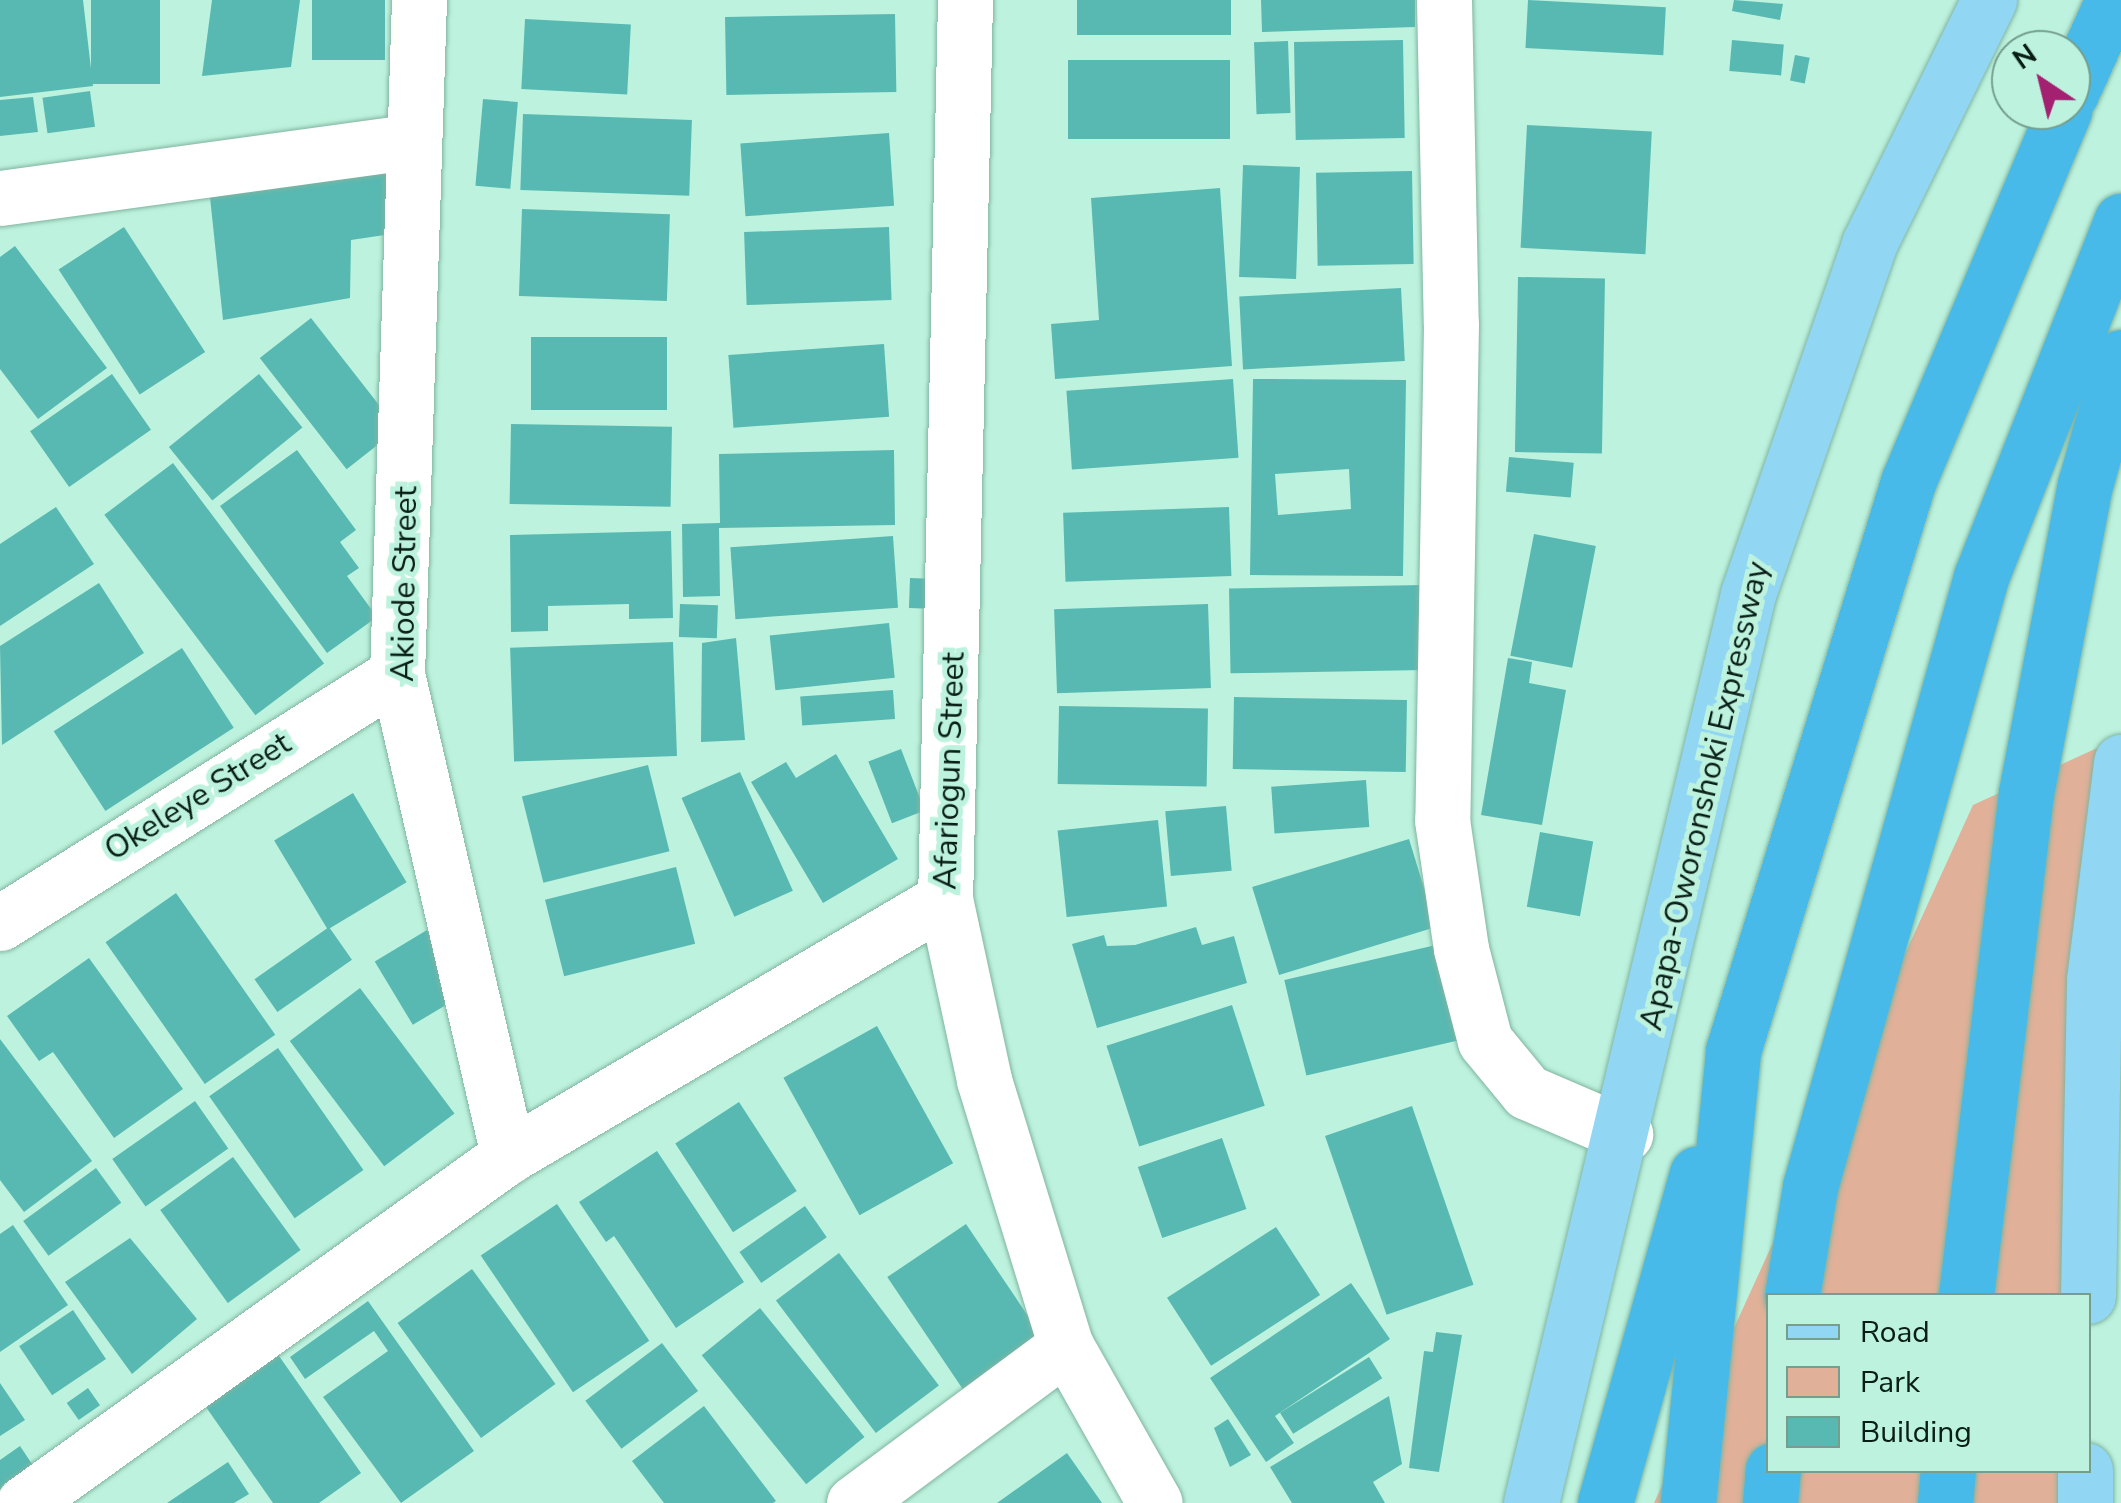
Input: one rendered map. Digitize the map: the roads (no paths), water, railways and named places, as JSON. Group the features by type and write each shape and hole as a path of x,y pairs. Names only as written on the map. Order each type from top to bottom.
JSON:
{"highway":[{"path":"2091,49 2113,0"},
{"path":"1605,1503 1733,1051 1908,482 2056,130"},
{"path":"1792,1293 1810,1187 1981,577 2121,221"},
{"path":"1966,1293 2026,793 2085,485 2121,357"},
{"path":"1688,1503 1733,1051"},
{"path":"1770,1503 1773,1473"},
{"path":"1945,1503 1948,1473"}],"main road":[{"name":"Apapa-Oworonshoki Expressway","path":"1531,1503 1624,1134 1748,594 1869,244 1989,0"},
{"path":"2088,1293 2094,980 2121,762"},
{"path":"2085,1473 2085,1503"}],"street":[{"name":"Akiode Street","path":"418,0 410,142 411,405 397,674 508,1156"},
{"name":"Afariogun Street","path":"965,0 946,899 984,1080 1066,1346 1155,1503"},
{"path":"1444,0 1451,324 1442,820 1461,949 1484,1041 1527,1092 1624,1134"},
{"path":"0,198 410,142"},
{"name":"Okeleye Street","path":"7,906 397,674"},
{"path":"24,1503 508,1156 946,899"},
{"path":"854,1503 1066,1346"}]}
